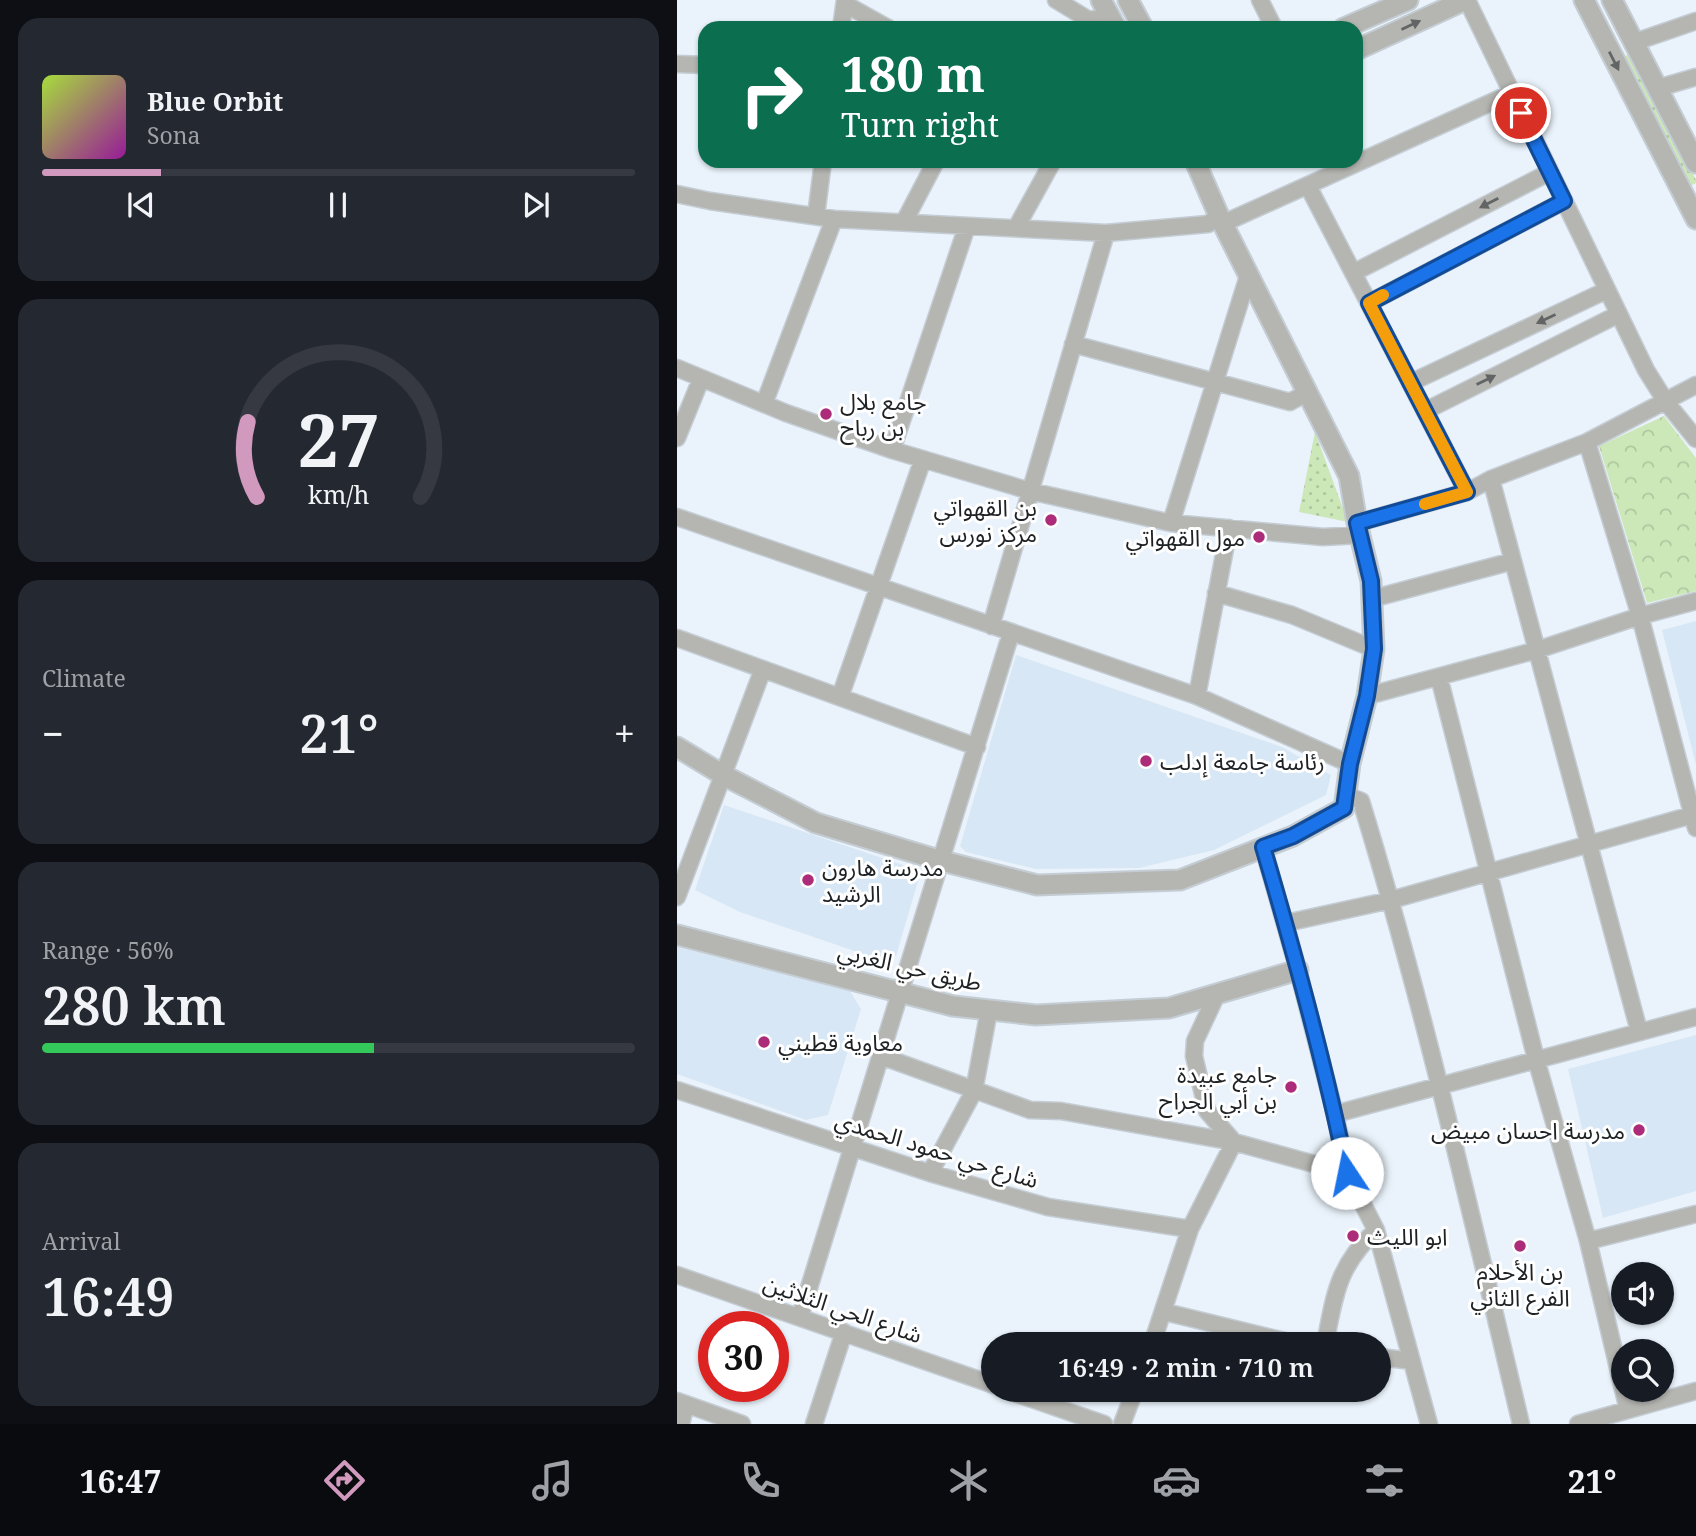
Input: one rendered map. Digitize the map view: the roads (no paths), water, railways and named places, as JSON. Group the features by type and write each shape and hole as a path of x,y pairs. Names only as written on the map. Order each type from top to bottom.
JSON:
{"street":[{"path":"1056,0 1089,20 1109,15"},
{"path":"1129,0 1140,21"},
{"path":"1260,0 1270,21"},
{"path":"1363,47 1466,0 1646,370 1696,439"},
{"path":"1584,0 1696,219"},
{"path":"1612,0 1658,88 1691,141 1696,163"},
{"path":"842,21 845,2 876,21"},
{"path":"1358,21 1395,3"},
{"path":"1635,43 1696,21"},
{"path":"677,64 698,65"},
{"path":"1658,88 1696,78"},
{"path":"1363,161 1512,93"},
{"path":"816,216 822,168"},
{"path":"904,222 932,168"},
{"path":"1016,228 1049,168"},
{"path":"677,747 723,775 816,823 942,861 1037,885 1180,880 1293,836 1344,808 1350,764 1367,696 1374,649 1371,581 1358,529 1349,475 1198,168"},
{"path":"677,194 833,219 1106,233 1208,224 1347,168"},
{"path":"1353,273 1550,172"},
{"path":"1308,186 1467,492"},
{"path":"1369,303 1564,201"},
{"path":"764,404 833,219"},
{"path":"892,450 967,226"},
{"path":"991,626 1106,233"},
{"path":"1171,523 1249,273"},
{"path":"1410,383 1607,290"},
{"path":"1425,411 1619,314"},
{"path":"1073,344 1290,402 1308,392"},
{"path":"677,368 764,404 892,450 1031,491 1171,523 1323,537 1358,529 1467,492 1491,479 1587,442 1696,385"},
{"path":"677,438 701,379"},
{"path":"1286,923 1391,900 1588,843 1695,819 1640,616 1587,442"},
{"path":"840,697 923,459"},
{"path":"1491,479 1639,1031"},
{"path":"677,516 1197,696 1350,764"},
{"path":"1197,696 1229,528"},
{"path":"1371,599 1513,561"},
{"path":"1216,593 1292,614 1374,649"},
{"path":"1367,696 1537,650 1640,616 1696,601"},
{"path":"800,1317 1011,633"},
{"path":"677,638 977,747"},
{"path":"678,891 763,669"},
{"path":"1439,677 1536,1059 1588,1241 1628,1410"},
{"path":"1346,795 1361,801 1391,900 1440,1084 1521,1424"},
{"path":"1263,847 1286,923 1335,1114 1347,1173 1376,1230 1429,1424"},
{"name":"طريق حي الغربي","path":"677,935 953,1006 1036,1015 1169,1008 1298,970"},
{"path":"1217,994 1195,1041 1194,1056 1207,1111 1234,1142"},
{"path":"930,1173 974,1091 989,1010"},
{"path":"1335,1114 1696,1017"},
{"path":"881,1056 1030,1110 1061,1111 1234,1142 1347,1173"},
{"name":"شارع حي حمود الحمدي","path":"677,1090 930,1173 1048,1207 1190,1229"},
{"path":"1157,1332 1190,1229 1234,1142"},
{"path":"1588,1241 1696,1214"},
{"path":"1328,1332 1343,1270 1358,1248 1376,1230"},
{"name":"شارع الحي الثلاثين","path":"677,1275 981,1380"},
{"path":"1165,1312 1248,1332"},
{"path":"814,1424 844,1332"},
{"path":"1391,1358 1412,1361"},
{"path":"1578,1424 1696,1391"},
{"path":"1041,1402 1104,1424"},
{"path":"1122,1424 1130,1402"},
{"path":"681,1424 681,1403 742,1424"}],"place":[{"name":"جامع بلال بن رباح","path":"826,414"},
{"name":"بن القهواتي مركز نورس","path":"1051,520"},
{"name":"مول القهواتي","path":"1259,537"},
{"name":"رئاسة جامعة إدلب","path":"1146,761"},
{"name":"مدرسة هارون الرشيد","path":"808,880"},
{"name":"معاوية قطيني","path":"764,1042"},
{"name":"جامع عبيدة بن أبي الجراح","path":"1291,1087"},
{"name":"مدرسة احسان مبيض","path":"1639,1130"},
{"name":"ابو الليث","path":"1353,1236"},
{"name":"بن الأحلام الفرع الثاني","path":"1520,1246"}]}
